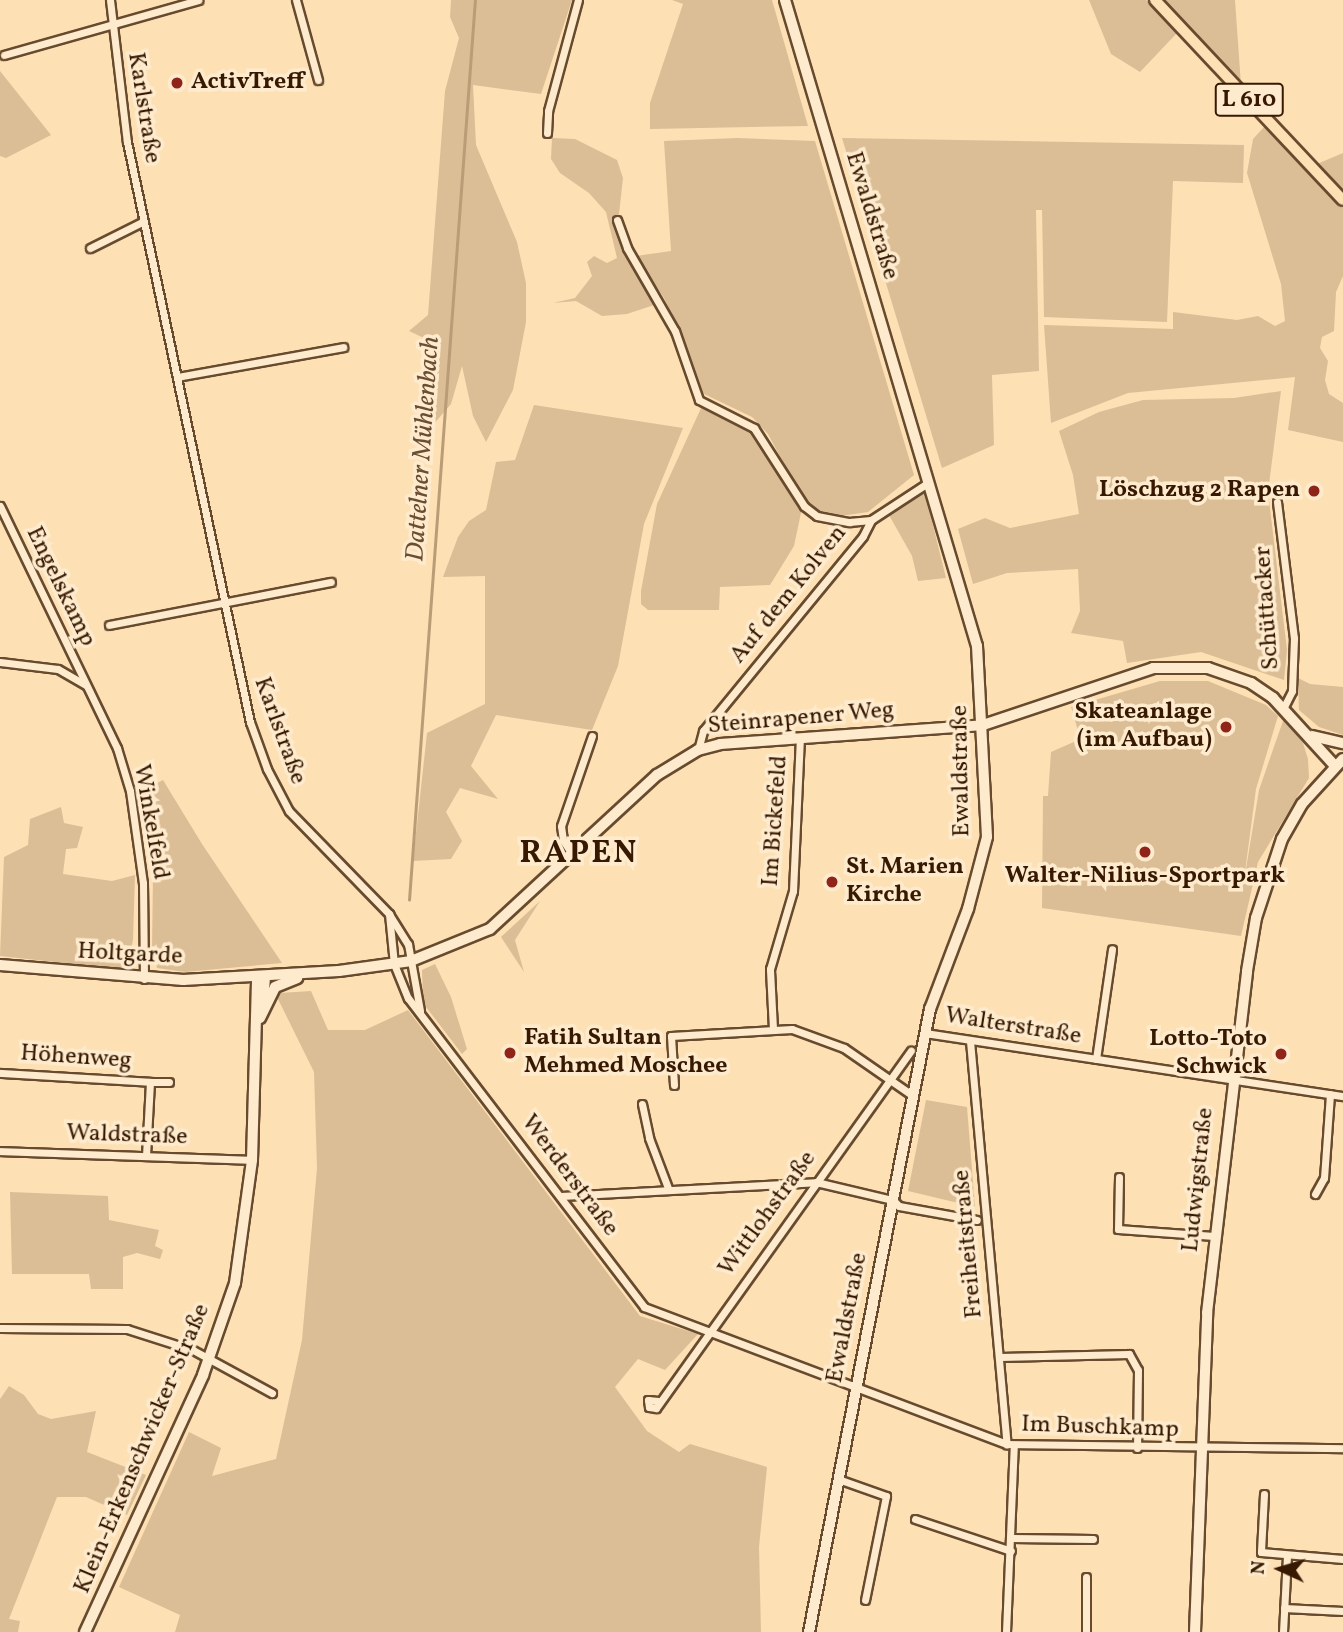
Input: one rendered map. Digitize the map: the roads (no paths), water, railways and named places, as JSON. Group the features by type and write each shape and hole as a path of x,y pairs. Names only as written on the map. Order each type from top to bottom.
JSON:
{"main road":[{"name":"L 610","path":"1155,0 1343,200"}],"street":[{"name":"Karlstraße","path":"110,0 127,142 222,604 250,722 267,769 289,811 389,914 408,944 411,961"},
{"path":"4,55 198,0"},
{"path":"296,0 318,79"},
{"path":"547,133 548,111 578,0"},
{"name":"Ewaldstraße","path":"785,0 977,646 988,836 981,870 925,1032 809,1632"},
{"path":"617,220 627,248 675,331 699,400 754,428 804,506 817,516 841,522 871,520"},
{"path":"90,247 144,221"},
{"path":"177,377 343,347"},
{"name":"Auf dem Kolven","path":"698,750 703,731 871,520 929,482"},
{"name":"Schüttacker","path":"1277,502 1294,638 1292,691 1283,709"},
{"name":"Engelskamp","path":"0,506 86,686"},
{"path":"109,625 331,582"},
{"path":"0,662 58,669 86,686"},
{"name":"Steinrapener Weg","path":"261,976 411,961 490,929 657,775 698,750 720,744 983,725 1168,666 1190,665 1230,674 1251,683 1283,709 1339,763"},
{"name":"Winkelfeld","path":"86,686 117,748 132,803 144,883 144,980"},
{"path":"1308,734 1343,743"},
{"path":"572,854 563,841 561,825 592,736"},
{"name":"Im Bickefeld","path":"773,1029 770,969 793,891 800,738"},
{"name":"Ludwigstraße","path":"1195,1632 1199,1450 1214,1236 1231,1081 1256,918 1269,874 1302,804 1339,763"},
{"path":"389,914 394,964"},
{"name":"Walterstraße","path":"1096,1059 1112,949"},
{"name":"Werderstraße","path":"411,961 421,1015"},
{"name":"Werderstraße","path":"394,964 408,998 644,1307 708,1332"},
{"name":"Holtgarde","path":"0,965 144,980 261,976"},
{"path":"263,1006 275,987 314,972"},
{"name":"Klein-Erkenschwicker-Straße","path":"257,1030 263,1006 261,976"},
{"name":"Klein-Erkenschwicker-Straße","path":"85,1632 210,1358 243,1248 253,1160 261,976"},
{"path":"674,1085 671,1036 773,1029 816,1035 912,1095"},
{"name":"Walterstraße","path":"925,1032 1231,1081 1343,1096"},
{"name":"Freiheitstraße","path":"970,1041 1011,1445 1012,1538 1006,1632"},
{"name":"Wittlohstraße","path":"658,1401 911,1051"},
{"name":"Höhenweg","path":"0,1073 169,1082"},
{"name":"Höhenweg","path":"146,1155 150,1083"},
{"path":"1315,1194 1324,1178 1330,1094"},
{"path":"642,1104 649,1139 668,1188"},
{"name":"Waldstraße","path":"0,1151 253,1160"},
{"path":"1119,1177 1118,1229 1214,1236"},
{"path":"561,1196 668,1188 816,1182 893,1200 899,1206 977,1220"},
{"path":"0,1328 127,1329 210,1358 272,1393"},
{"name":"Im Buschkamp","path":"708,1332 1011,1445 1199,1450 1234,1446 1343,1448"},
{"path":"1000,1357 1129,1354 1139,1370 1137,1448"},
{"path":"838,1479 895,1500"},
{"path":"1264,1494 1261,1552 1343,1559"},
{"path":"865,1600 887,1496"},
{"path":"915,1519 1010,1551"},
{"path":"1012,1538 1093,1539"},
{"path":"1283,1632 1287,1555"},
{"path":"1086,1577 1086,1632"},
{"path":"1284,1608 1343,1611"}],"waterway":[{"name":"Dattelner Mühlenbach","path":"409,900 475,0"}],"place":[{"name":"ActivTreff","path":"177,83"},
{"name":"Löschzug 2 Rapen","path":"1314,491"},
{"name":"Skateanlage (im Aufbau)","path":"1226,727"},
{"name":"Walter-Nilius-Sportpark","path":"1145,852"},
{"name":"St. Marien Kirche","path":"832,882"},
{"name":"Fatih Sultan Mehmed Moschee","path":"510,1053"},
{"name":"Lotto-Toto Schwick","path":"1281,1054"}],"district":[{"name":"RAPEN","path":"579,854"}]}
